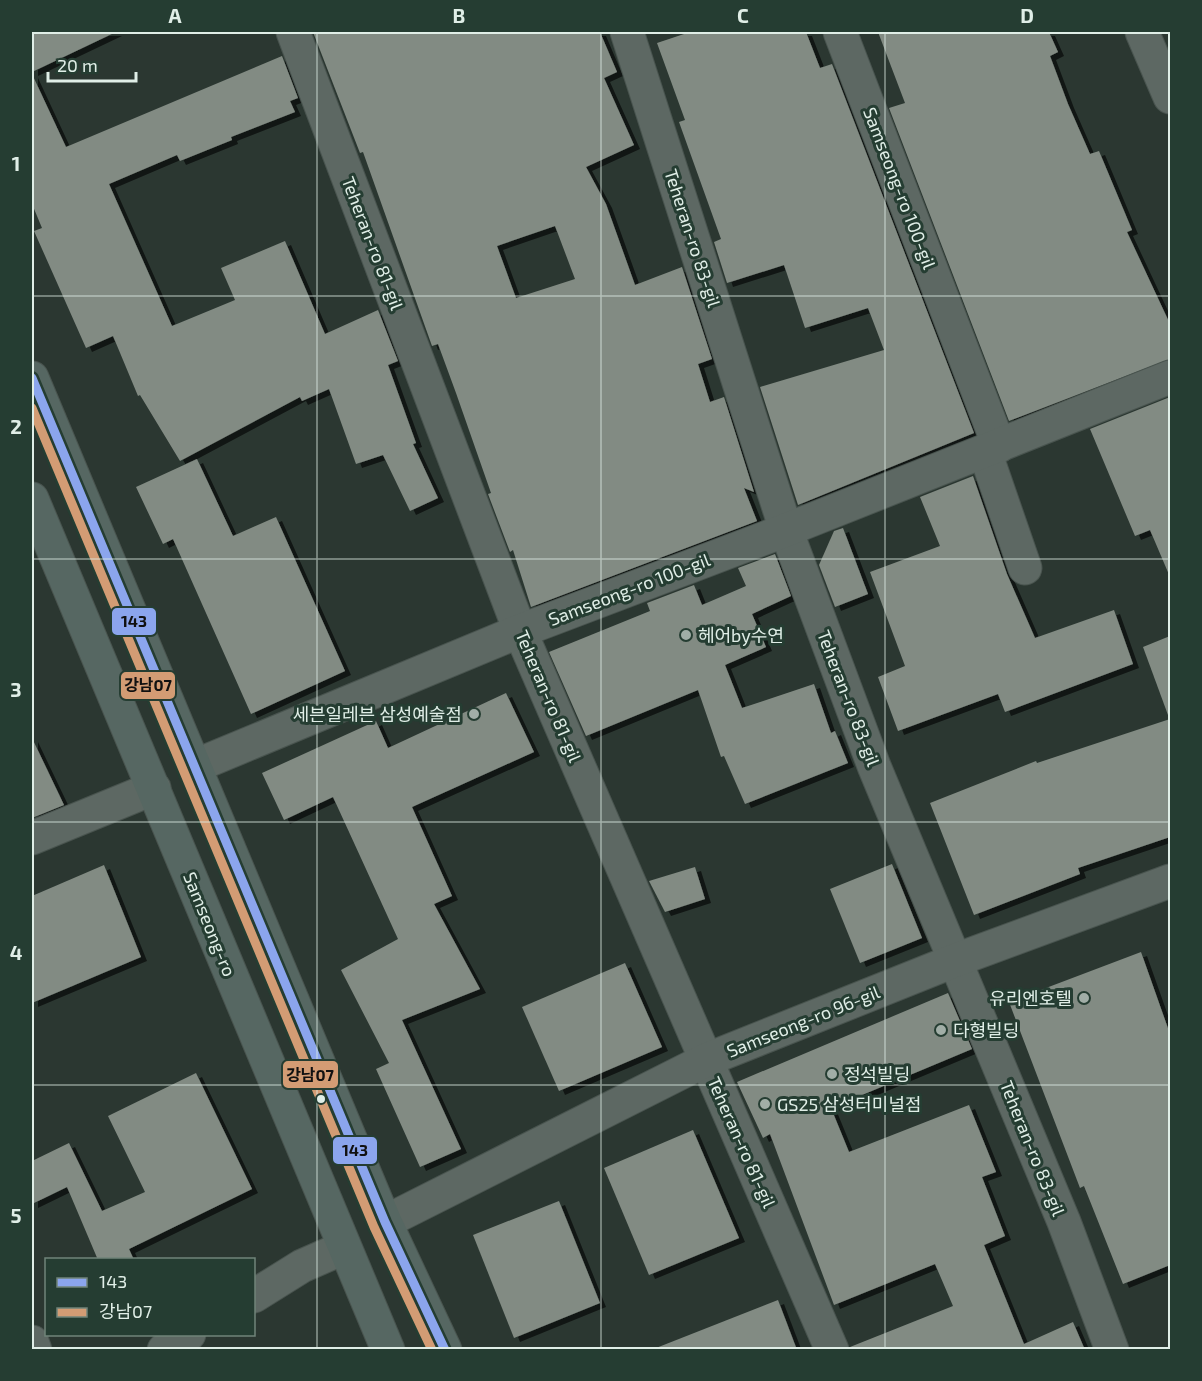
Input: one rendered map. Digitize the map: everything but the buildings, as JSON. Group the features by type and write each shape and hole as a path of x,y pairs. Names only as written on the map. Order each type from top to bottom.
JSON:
{"main road":[{"path":"32,378 385,1222 445,1350"},
{"name":"Samseong-ro","path":"32,500 154,788 343,1248 388,1350"}],"street":[{"name":"Teheran-ro 81-gil","path":"293,32 520,631 832,1350"},
{"name":"Teheran-ro 83-gil","path":"627,32 786,530 874,766 1064,1222 1112,1350"},
{"name":"Samseong-ro 100-gil","path":"840,32 992,449"},
{"path":"1142,32 1170,97"},
{"name":"Samseong-ro 100-gil","path":"195,766 520,631 786,530 1170,377"},
{"path":"992,449 1025,568"},
{"path":"32,838 154,788"},
{"name":"Samseong-ro 96-gil","path":"385,1222 706,1060 956,960 1170,881"},
{"path":"255,1295 302,1266 343,1248"},
{"path":"164,1350 187,1336"},
{"path":"32,1342 35,1350"}],"transit line":[{"name":"143","path":"32,378 385,1222 445,1350"},
{"name":"강남07","path":"32,408 374,1227 432,1350"}],"place":[{"name":"헤어by수연","path":"686,635"},
{"name":"세븐일레븐 삼성예술점","path":"474,714"},
{"name":"유리엔호텔","path":"1084,998"},
{"name":"다형빌딩","path":"941,1030"},
{"name":"정석빌딩","path":"832,1074"},
{"name":"GS25 삼성터미널점","path":"765,1104"}]}
